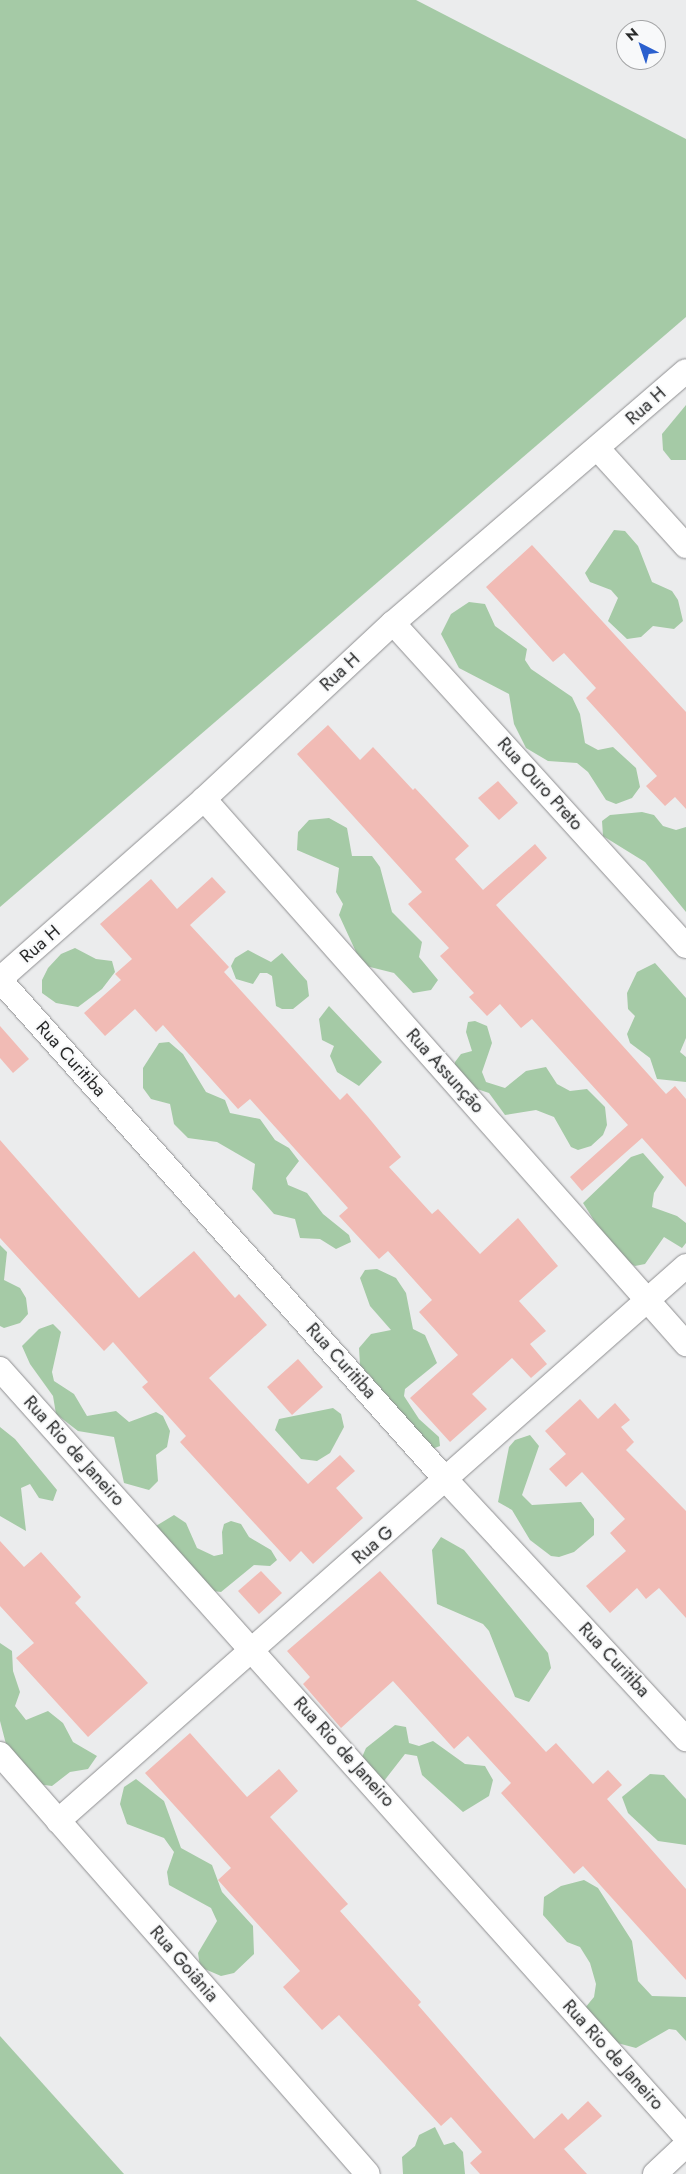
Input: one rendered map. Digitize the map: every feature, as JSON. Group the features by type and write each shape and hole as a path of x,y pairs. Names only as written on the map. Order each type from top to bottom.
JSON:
{"street":[{"name":"Rua H","path":"0,979 204,799 394,622 598,449 686,371"},
{"path":"598,449 686,546"},
{"name":"Rua Ouro Preto","path":"394,622 686,946"},
{"name":"Rua Assunção","path":"204,799 686,1344"},
{"name":"Rua Curitiba","path":"0,979 447,1481 686,1739"},
{"name":"Rua G","path":"58,1821 447,1481 686,1266"},
{"name":"Rua Rio de Janeiro","path":"0,1369 686,2137"},
{"name":"Rua Goiânia","path":"0,1754 368,2174"},
{"path":"655,2174 686,2145"}],"green space":[{"path":"0,0 416,0 686,139 686,317 0,907"},
{"path":"686,405 686,460 671,460 663,450 662,434"},
{"path":"614,530 625,531 638,546 652,582 672,591 678,600 683,621 674,629 653,626 641,637 627,639 608,621 618,598 611,590 590,582 585,573"},
{"path":"469,602 485,604 495,626 527,649 525,660 531,669 572,697 580,714 585,743 598,750 613,747 636,768 640,787 632,798 616,804 606,800 588,772 577,763 548,761 526,748 514,724 509,694 459,668 441,634 451,614"},
{"path":"642,812 654,815 663,826 676,830 686,827 686,912 645,862 603,836 602,821 610,815"},
{"path":"329,818 347,828 352,856 372,856 380,867 392,912 422,942 419,957 438,980 431,990 413,993 394,973 362,965 339,915 343,904 336,892 339,868 297,850 298,832 309,820"},
{"path":"75,948 96,959 112,961 115,972 102,989 78,1007 56,1003 42,993 42,980 48,968 61,954"},
{"path":"248,950 271,962 282,953 307,981 309,996 293,1009 282,1009 276,1006 272,976 267,973 260,973 253,984 236,979 231,966 235,958"},
{"path":"655,963 686,998 686,1038 680,1052 686,1057 686,1082 657,1079 650,1058 630,1043 627,1034 635,1016 628,1009 627,993 637,972"},
{"path":"329,1006 382,1062 359,1086 337,1072 330,1056 334,1046 322,1040 319,1019"},
{"path":"475,1021 487,1026 492,1043 482,1072 486,1082 505,1088 526,1071 546,1067 557,1084 570,1091 587,1089 605,1107 607,1125 603,1135 591,1146 578,1150 571,1147 554,1117 536,1110 505,1115 489,1093 462,1084 455,1075 455,1062 461,1054 472,1051 466,1032 468,1022"},
{"path":"169,1042 183,1054 206,1092 225,1100 230,1113 260,1119 275,1140 289,1148 299,1161 286,1178 288,1185 307,1193 323,1214 349,1235 351,1242 336,1249 320,1239 300,1238 295,1219 274,1214 252,1189 255,1164 217,1142 188,1138 174,1124 170,1104 151,1099 143,1088 143,1068 159,1043"},
{"path":"643,1153 664,1177 654,1193 652,1207 677,1216 686,1223 686,1243 682,1248 664,1237 645,1264 635,1266 615,1254 583,1203 631,1157"},
{"path":"0,1245 7,1252 4,1280 20,1288 26,1298 28,1314 20,1323 4,1328 0,1326"},
{"path":"377,1269 396,1278 406,1293 413,1329 425,1335 437,1363 405,1389 404,1396 419,1419 439,1437 440,1446 432,1449 360,1365 359,1348 371,1334 391,1330 370,1306 360,1278 365,1270"},
{"path":"53,1324 61,1332 52,1372 54,1381 74,1394 87,1416 116,1411 129,1422 156,1412 163,1416 170,1431 167,1447 156,1455 158,1481 149,1490 124,1483 114,1437 78,1431 56,1414 53,1396 30,1364 22,1346 39,1329"},
{"path":"333,1408 341,1414 344,1427 330,1453 317,1461 301,1459 275,1430 279,1419"},
{"path":"0,1427 15,1439 57,1490 53,1501 39,1498 30,1484 21,1488 26,1531 0,1516"},
{"path":"530,1435 539,1446 522,1495 532,1505 581,1502 594,1519 594,1535 574,1552 559,1557 551,1556 530,1540 512,1510 498,1502 509,1447 515,1440"},
{"path":"174,1515 186,1523 197,1548 214,1556 223,1554 222,1532 224,1524 231,1521 241,1524 249,1537 271,1550 277,1560 270,1566 254,1565 221,1592 205,1590 151,1529"},
{"path":"441,1537 464,1550 548,1653 551,1668 529,1702 515,1697 489,1631 483,1624 437,1604 432,1550"},
{"path":"0,1643 12,1651 13,1671 20,1692 15,1706 26,1720 48,1711 63,1723 73,1742 97,1756 88,1769 70,1772 52,1786 37,1784 7,1748 0,1721"},
{"path":"395,1725 406,1727 409,1743 419,1746 433,1741 465,1764 485,1766 493,1780 489,1796 463,1812 422,1775 417,1756 405,1754 384,1781 359,1764 366,1748"},
{"path":"650,1774 664,1775 686,1799 686,1845 658,1841 628,1813 622,1797"},
{"path":"136,1779 164,1801 181,1848 212,1865 222,1892 253,1926 254,1954 234,1973 221,1976 200,1967 198,1953 217,1921 211,1908 169,1885 167,1872 174,1852 164,1838 127,1824 120,1804 124,1787"},
{"path":"584,1880 598,1888 632,1941 638,1981 652,1996 686,1997 686,2041 676,2030 669,2029 636,2048 606,2040 580,2014 594,1997 596,1984 590,1963 580,1947 567,1942 543,1915 544,1897 561,1886"},
{"path":"0,2036 124,2174 0,2174"},
{"path":"435,2127 444,2145 454,2142 463,2152 465,2174 403,2174 402,2157 415,2146 419,2135"}],"building":[{"path":"532,545 686,712 686,809 675,797 665,806 646,786 657,776 586,698 596,688 564,653 553,662 486,587"},
{"path":"328,725 360,760 373,747 413,790 415,788 469,846 455,859 483,890 535,844 547,858 496,905 666,1094 675,1086 686,1099 686,1187 642,1138 582,1191 570,1177 628,1125 532,1019 521,1028 500,1004 487,1016 469,997 474,993 440,956 449,948 408,904 422,892 297,754"},
{"path":"498,781 518,803 499,820 478,798"},
{"path":"212,877 226,892 190,925 229,967 224,972 340,1100 347,1093 401,1157 389,1167 432,1214 438,1209 480,1254 518,1218 558,1266 519,1301 546,1331 530,1344 547,1364 531,1378 512,1358 472,1394 487,1409 450,1442 410,1398 458,1355 419,1312 432,1300 388,1251 379,1259 339,1216 348,1208 250,1099 238,1109 163,1025 156,1032 135,1009 105,1036 84,1013 121,980 115,974 132,959 100,924 151,879 177,909"},
{"path":"0,1026 29,1059 13,1073 0,1058"},
{"path":"0,1140 139,1298 194,1251 235,1298 239,1294 267,1325 209,1378 308,1484 340,1455 355,1471 336,1488 363,1518 313,1564 301,1551 290,1562 180,1442 186,1436 142,1387 148,1382 113,1342 104,1351 0,1238"},
{"path":"298,1359 323,1387 292,1415 267,1387"},
{"path":"580,1399 598,1419 615,1403 630,1420 621,1427 634,1442 626,1450 686,1511 686,1618 659,1588 646,1599 637,1588 610,1613 586,1586 626,1551 610,1533 625,1519 582,1472 566,1487 549,1469 566,1454 545,1431"},
{"path":"0,1541 24,1567 41,1552 81,1597 75,1603 148,1683 88,1737 16,1658 34,1643 0,1606"},
{"path":"261,1571 282,1593 259,1614 238,1591"},
{"path":"380,1571 546,1752 556,1743 593,1784 608,1770 622,1785 607,1799 686,1889 686,1980 583,1866 574,1874 501,1793 511,1783 468,1736 454,1749 393,1681 341,1728 303,1684 310,1677 287,1651"},
{"path":"190,1733 247,1797 279,1769 298,1791 270,1817 348,1904 340,1911 421,2002 418,2005 534,2139 562,2113 568,2120 588,2101 602,2116 564,2149 587,2174 480,2174 470,2163 482,2152 451,2117 441,2126 339,2015 322,2030 283,1987 300,1971 218,1880 231,1868 145,1773"}]}
